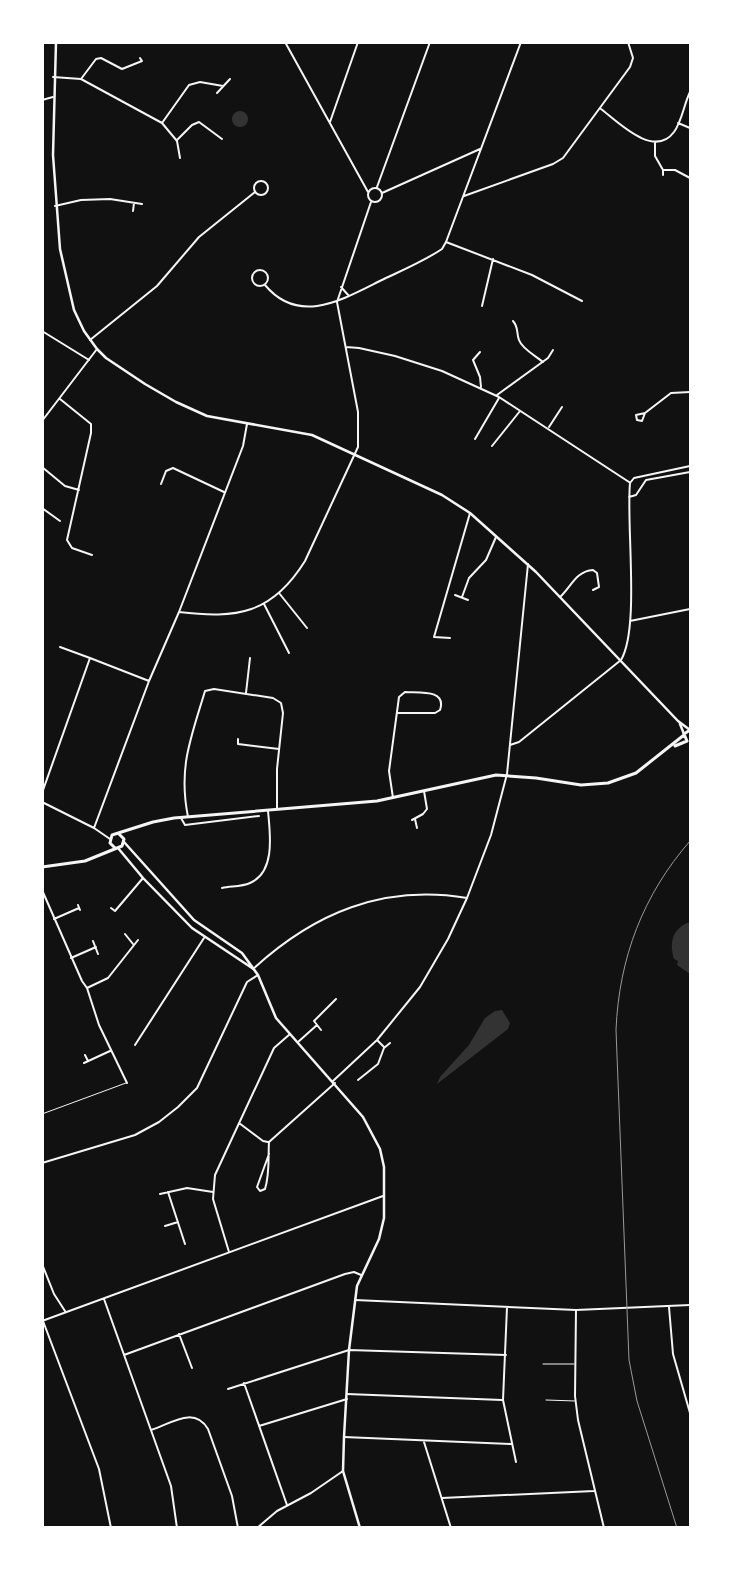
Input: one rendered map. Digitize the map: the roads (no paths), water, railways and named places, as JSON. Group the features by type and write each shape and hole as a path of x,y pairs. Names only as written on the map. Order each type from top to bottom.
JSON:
{"main road":[{"path":"56,42 53,78 55,206 60,249 66,282 74,310 97,349 106,358 176,402 207,416 312,435 442,495 470,513 528,564 678,721 690,730 672,747 636,773 608,783 574,785 507,774 393,798 188,817 153,822 117,834 110,840 105,852"},
{"path":"672,747 689,742 678,721"},
{"path":"42,867 95,858 116,848 124,841 130,831"},
{"path":"117,834 194,920 242,953 258,975 276,1018 363,1116 376,1138 384,1167 385,1196 382,1229 361,1275 355,1300 349,1350 344,1436 343,1471 360,1528"},
{"path":"110,840 143,878 204,938 253,968"}],"street":[{"path":"330,122 358,42"},
{"path":"368,192 377,187 430,42"},
{"path":"265,285 282,301 298,306 337,302 442,249 464,196 521,42"},
{"path":"464,196 554,164 563,158 632,64 632,50 628,42"},
{"path":"179,612 224,616 240,613 264,604 279,593 296,575 305,561 358,447 358,412 337,302 371,202 368,192 286,43"},
{"path":"81,79 96,59 101,58 122,69 127,69 142,61 140,58"},
{"path":"53,78 81,79 162,123 177,141 180,158"},
{"path":"217,94 230,79"},
{"path":"162,123 189,85 200,82 223,86"},
{"path":"601,108 642,139 655,142 667,138 674,131 690,92"},
{"path":"42,100 53,98"},
{"path":"177,141 192,125 199,122 222,139"},
{"path":"678,123 690,128"},
{"path":"655,142 655,156 663,170 663,175"},
{"path":"371,202 378,200 382,193 480,149"},
{"path":"663,170 675,170 689,177 690,172"},
{"path":"264,181 267,184 265,194 254,192 256,182 264,181"},
{"path":"377,187 382,193"},
{"path":"90,340 157,286 199,237 254,192"},
{"path":"55,206 81,200 110,199 142,204"},
{"path":"133,211 134,203"},
{"path":"446,242 532,275 582,301"},
{"path":"482,306 494,259"},
{"path":"262,270 266,272 268,280 265,285 258,286 254,284 252,276 255,272 262,270"},
{"path":"341,287 349,296"},
{"path":"513,321 517,326 518,339 522,346 543,362"},
{"path":"42,331 90,360"},
{"path":"346,347 395,356 442,371 498,396 630,483"},
{"path":"42,421 97,349"},
{"path":"475,439 498,396 548,358 553,350"},
{"path":"480,352 473,360 480,377 481,388"},
{"path":"645,412 642,421 636,420 636,415 645,412 671,393 690,392"},
{"path":"60,399 91,424 79,490 67,540 72,548 92,556"},
{"path":"548,428 562,407"},
{"path":"492,446 521,410"},
{"path":"94,828 149,682 179,612 243,446 247,424"},
{"path":"510,744 519,742 621,660 624,654 630,621 630,483 634,478 690,466"},
{"path":"42,467 59,482 79,490"},
{"path":"161,484 166,471 173,468 224,492"},
{"path":"629,497 636,496 646,480 690,472"},
{"path":"42,508 60,521"},
{"path":"450,638 434,637 470,513"},
{"path":"462,597 469,578 486,560 496,536"},
{"path":"269,1142 377,1040 420,988 448,939 467,898 491,835 507,774 528,564"},
{"path":"560,596 567,591 572,580 593,570 597,573 599,587 593,590"},
{"path":"279,593 307,628"},
{"path":"455,595 468,600"},
{"path":"264,604 289,653"},
{"path":"630,621 690,609"},
{"path":"60,647 149,682"},
{"path":"42,793 90,658"},
{"path":"246,694 250,658"},
{"path":"188,817 184,791 184,760 205,691 214,689 273,698 281,703 283,714 276,793 277,809"},
{"path":"393,798 389,772 399,697 405,692 435,693 440,698 442,704 440,710 435,713 398,713"},
{"path":"238,739 238,744 279,749"},
{"path":"417,828 414,819 423,814 427,808 424,791"},
{"path":"42,802 94,828 110,840"},
{"path":"222,888 252,882 264,870 269,848 268,811"},
{"path":"182,818 185,825 259,816"},
{"path":"105,835 117,834"},
{"path":"111,908 115,911 143,878"},
{"path":"42,890 71,958 87,988 92,1009 110,1051 127,1083"},
{"path":"121,893 126,896"},
{"path":"253,968 275,948 303,928 352,906 402,895 443,894 467,898"},
{"path":"54,919 79,908"},
{"path":"125,934 133,944"},
{"path":"135,1045 204,938"},
{"path":"87,988 108,978 138,940"},
{"path":"93,941 98,954"},
{"path":"71,958 96,947"},
{"path":"42,1163 135,1136 159,1122 178,1107 198,1088 247,982 258,975"},
{"path":"321,1030 314,1021 336,999"},
{"path":"298,1042 317,1025"},
{"path":"230,1252 214,1209 212,1192 215,1175 274,1048 290,1034"},
{"path":"377,1040 384,1048"},
{"path":"358,1080 378,1064 384,1048 390,1043"},
{"path":"84,1063 110,1051"},
{"path":"85,1054 88,1062"},
{"path":"239,1123 263,1141 269,1142"},
{"path":"269,1142 270,1154 267,1183 265,1188 260,1191 257,1187 270,1154"},
{"path":"160,1194 187,1188 212,1192"},
{"path":"168,1192 185,1244"},
{"path":"111,1528 99,1469 43,1321 385,1196"},
{"path":"165,1226 178,1222"},
{"path":"42,1264 54,1294 66,1312"},
{"path":"124,1355 345,1274 354,1272 361,1275"},
{"path":"104,1299 171,1486 177,1528"},
{"path":"355,1300 576,1310 614,1310 690,1305"},
{"path":"507,1307 503,1400 516,1462"},
{"path":"669,1307 673,1354 690,1413"},
{"path":"576,1310 575,1401 604,1528"},
{"path":"179,1334 192,1368"},
{"path":"228,1389 349,1350 506,1355"},
{"path":"244,1383 287,1506"},
{"path":"347,1394 503,1400"},
{"path":"259,1426 347,1400"},
{"path":"151,1430 192,1416 202,1419 208,1429 232,1496 238,1528"},
{"path":"344,1436 424,1442 511,1444"},
{"path":"424,1442 451,1528"},
{"path":"257,1528 287,1506 311,1493 343,1471"},
{"path":"442,1498 595,1491"}],"lane":[{"path":"42,1114 127,1083"},
{"path":"543,1364 575,1364"},
{"path":"546,1400 575,1401"}],"railway":[{"path":"677,1528 637,1401 629,1360 616,1030 622,978 636,929 659,883 690,841"}]}
